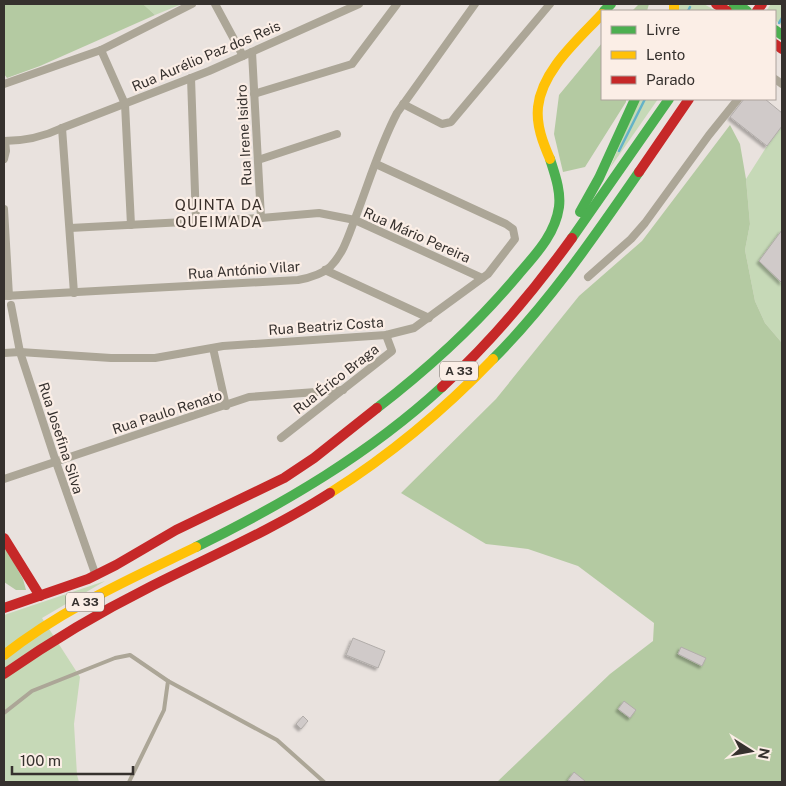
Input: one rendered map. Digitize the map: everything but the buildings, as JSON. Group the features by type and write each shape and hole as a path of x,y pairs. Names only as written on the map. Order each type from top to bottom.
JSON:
{"main road":[{"path":"716,4 727,10"},
{"path":"736,4 747,10"},
{"path":"4,608 96,576 176,530 300,468 424,372 460,339 494,304 547,238 557,217 560,198 558,180 540,139 537,126 538,104 543,86 552,72 601,14"},
{"path":"355,457 459,363 505,313 536,275 568,231 588,199 610,156 635,100"},
{"name":"A 33","path":"4,654 41,627 71,610 280,504 355,457 427,401 498,331 542,278 668,100"},
{"name":"A 33","path":"4,674 70,630 315,502 379,460 414,433 454,398 508,344 564,276 688,100"},
{"path":"613,207 695,100"},
{"path":"4,538 40,596"}],"street":[{"path":"4,84 101,50 192,4"},
{"path":"215,4 243,56"},
{"name":"Rua Aurélio Paz dos Reis","path":"4,141 35,139 191,78 359,4"},
{"path":"254,94 352,64 398,4"},
{"name":"Rua António Vilar","path":"6,296 298,280 326,270 342,251 393,121 403,104 475,4"},
{"path":"403,104 442,124 451,122 550,4"},
{"path":"101,50 125,104 131,224"},
{"name":"Rua Irene Isidro","path":"252,52 261,218"},
{"path":"191,78 196,221"},
{"path":"588,277 631,239 645,223 709,135 737,100"},
{"path":"62,128 74,293"},
{"path":"258,160 337,134"},
{"path":"4,141 6,151 4,159"},
{"name":"Rua Beatriz Costa","path":"4,353 20,352 111,358 155,358 213,348 386,335 414,328 488,274 513,244 515,239 513,230 506,224 376,164"},
{"path":"4,209 6,296"},
{"name":"Rua Mário Pereira","path":"70,228 319,214 355,220 482,278"},
{"path":"326,270 429,318"},
{"name":"Rua Josefina Silva","path":"11,305 20,352 96,576"},
{"name":"Rua Érico Braga","path":"281,438 392,351 386,335"},
{"path":"213,348 226,406"},
{"name":"Rua Paulo Renato","path":"4,479 249,397 343,390"}],"lane":[{"path":"4,713 32,691 115,658 130,655 168,681 277,740 324,782"},
{"path":"129,782 164,710 168,681"}],"green space":[{"path":"4,4 143,4 155,15 40,66 7,78 4,74"},
{"path":"143,4 182,4 155,15"},
{"path":"639,4 649,4 647,10 633,10"},
{"path":"679,4 704,4 714,10 679,10"},
{"path":"771,4 782,4 782,26 776,21 776,10 767,10"},
{"path":"601,44 601,100 626,100 585,167 563,172 554,134 559,95"},
{"path":"639,100 657,100 610,168"},
{"path":"730,125 740,144 746,179 750,224 745,250 755,301 765,323 782,343 782,782 497,782 610,674 653,641 654,623 578,566 528,549 486,544 401,493 496,399 579,296 642,241"},
{"path":"782,126 782,230 760,261 782,283 782,343 765,323 755,301 745,250 750,224 746,179"},
{"path":"4,545 23,579 26,590 16,590 4,582"},
{"path":"105,581 42,618 80,677 74,724 79,782 4,782 4,615"}],"waterway":[{"path":"779,23 782,18"},
{"path":"619,151 644,100"}],"traffic: fast":[{"path":"605,10 611,4"},
{"path":"732,10 736,4"},
{"path":"737,4 746,10"},
{"path":"776,31 782,35"},
{"path":"580,212 599,178 635,100"},
{"path":"572,238 668,100"},
{"path":"377,408 433,362 469,329 531,260 549,236 559,207 556,177 550,159"},
{"path":"493,359 514,338 552,292 588,245 639,172"},
{"path":"196,547 262,513 325,476 385,434 442,387"}],"traffic: slow":[{"path":"674,4 674,10"},
{"path":"550,159 538,120 541,93 546,81 562,56 601,15"},
{"path":"330,493 416,431 493,359"},
{"path":"4,655 26,638 73,609 196,547"}],"traffic: jam":[{"path":"716,4 725,10"},
{"path":"758,10 762,4"},
{"path":"776,45 782,49"},
{"path":"639,172 688,100"},
{"path":"442,387 511,316 572,238"},
{"path":"4,608 88,579 176,530 284,478 314,458 377,408"},
{"path":"4,674 57,639 111,607 263,531 330,493"},
{"path":"4,538 40,596"}],"district":[{"name":"QUINTA DA QUEIMADA","path":"219,212"}]}
